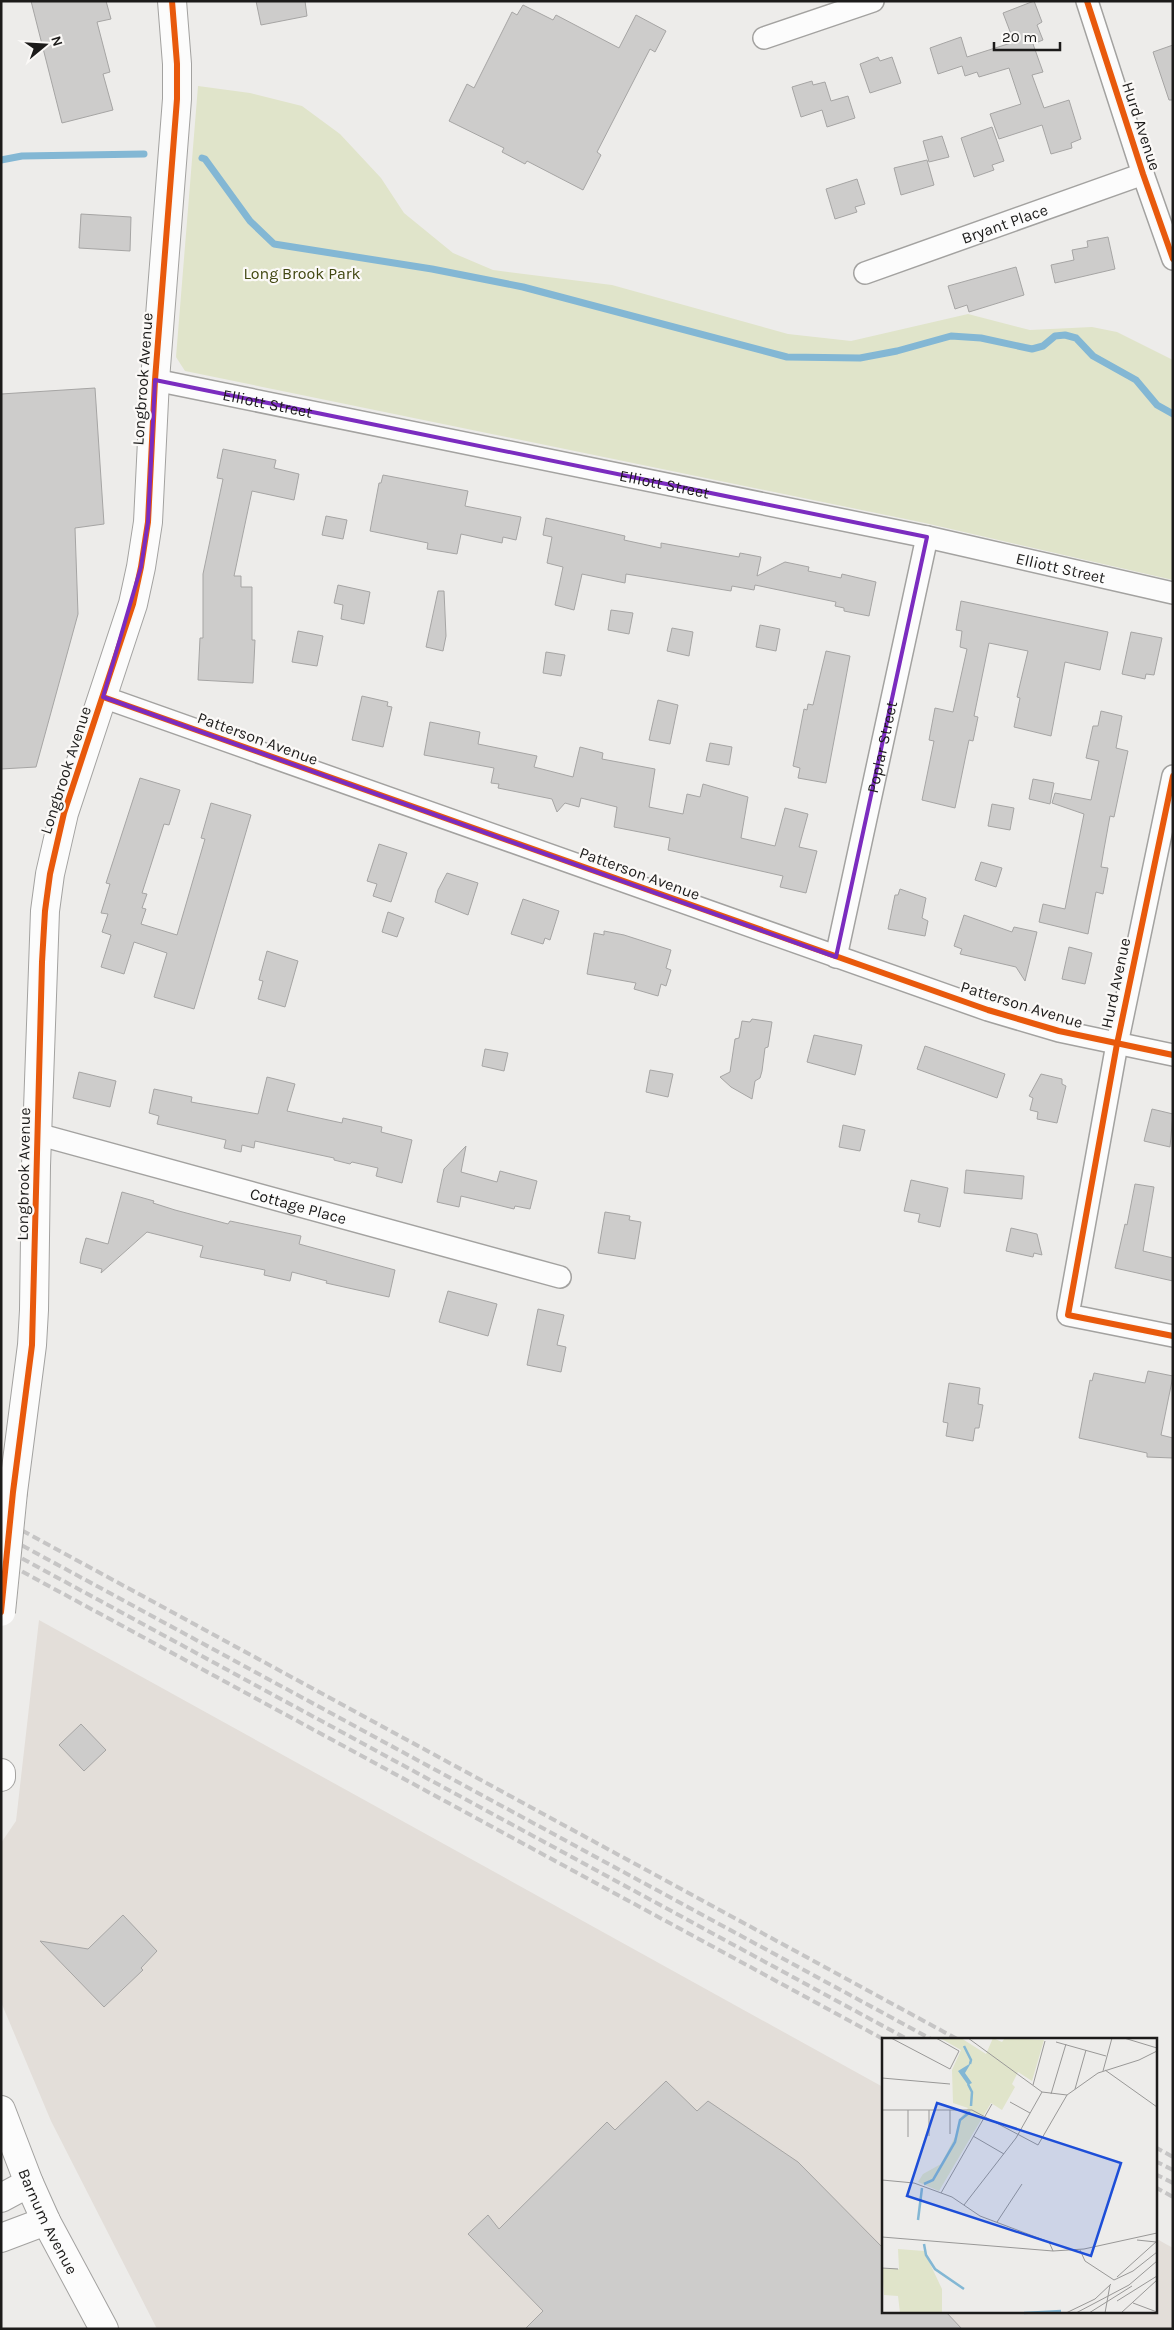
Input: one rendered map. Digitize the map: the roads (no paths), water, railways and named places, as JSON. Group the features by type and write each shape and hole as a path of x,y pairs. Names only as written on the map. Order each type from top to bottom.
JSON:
{"street":[{"name":"Longbrook Avenue","path":"1,1612 12,1492 32,1345 42,962 50,874 64,813 133,604 148,522 155,380 177,99 177,64 172,1"},
{"path":"764,38 873,1"},
{"name":"Hurd Avenue","path":"1087,1 1143,174 1173,259"},
{"name":"Bryant Place","path":"865,273 1143,174"},
{"name":"Elliott Street","path":"155,380 927,537 1173,593"},
{"name":"Poplar Street","path":"836,957 927,537"},
{"name":"Patterson Avenue","path":"103,697 997,1013 1059,1031 1173,1055"},
{"name":"Hurd Avenue","path":"1173,776 1117,1044 1068,1315 1173,1336"},
{"name":"Cottage Place","path":"37,1134 560,1278"},
{"name":"Barnum Avenue","path":"1,2110 46,2221 104,2329"},
{"path":"1,2198 29,2183"},
{"path":"1,2238 46,2221"}],"waterway":[{"path":"1,160 22,156 144,154"},
{"path":"202,158 205,159 250,221 274,244 432,269 523,287 787,357 860,358 897,351 951,336 981,338 1032,349 1043,346 1055,336 1065,335 1076,338 1093,356 1136,380 1157,405 1173,414"}],"railway":[{"path":"1,1519 955,2038"},
{"path":"1,1534 929,2038"},
{"path":"1,1547 905,2038"},
{"path":"1,1560 882,2038"},
{"path":"1156,2148 1173,2157"},
{"path":"1156,2162 1173,2170"},
{"path":"1156,2174 1173,2183"},
{"path":"1156,2188 1173,2197"}],"park label":[{"name":"Long Brook Park","path":"302,273"}]}
